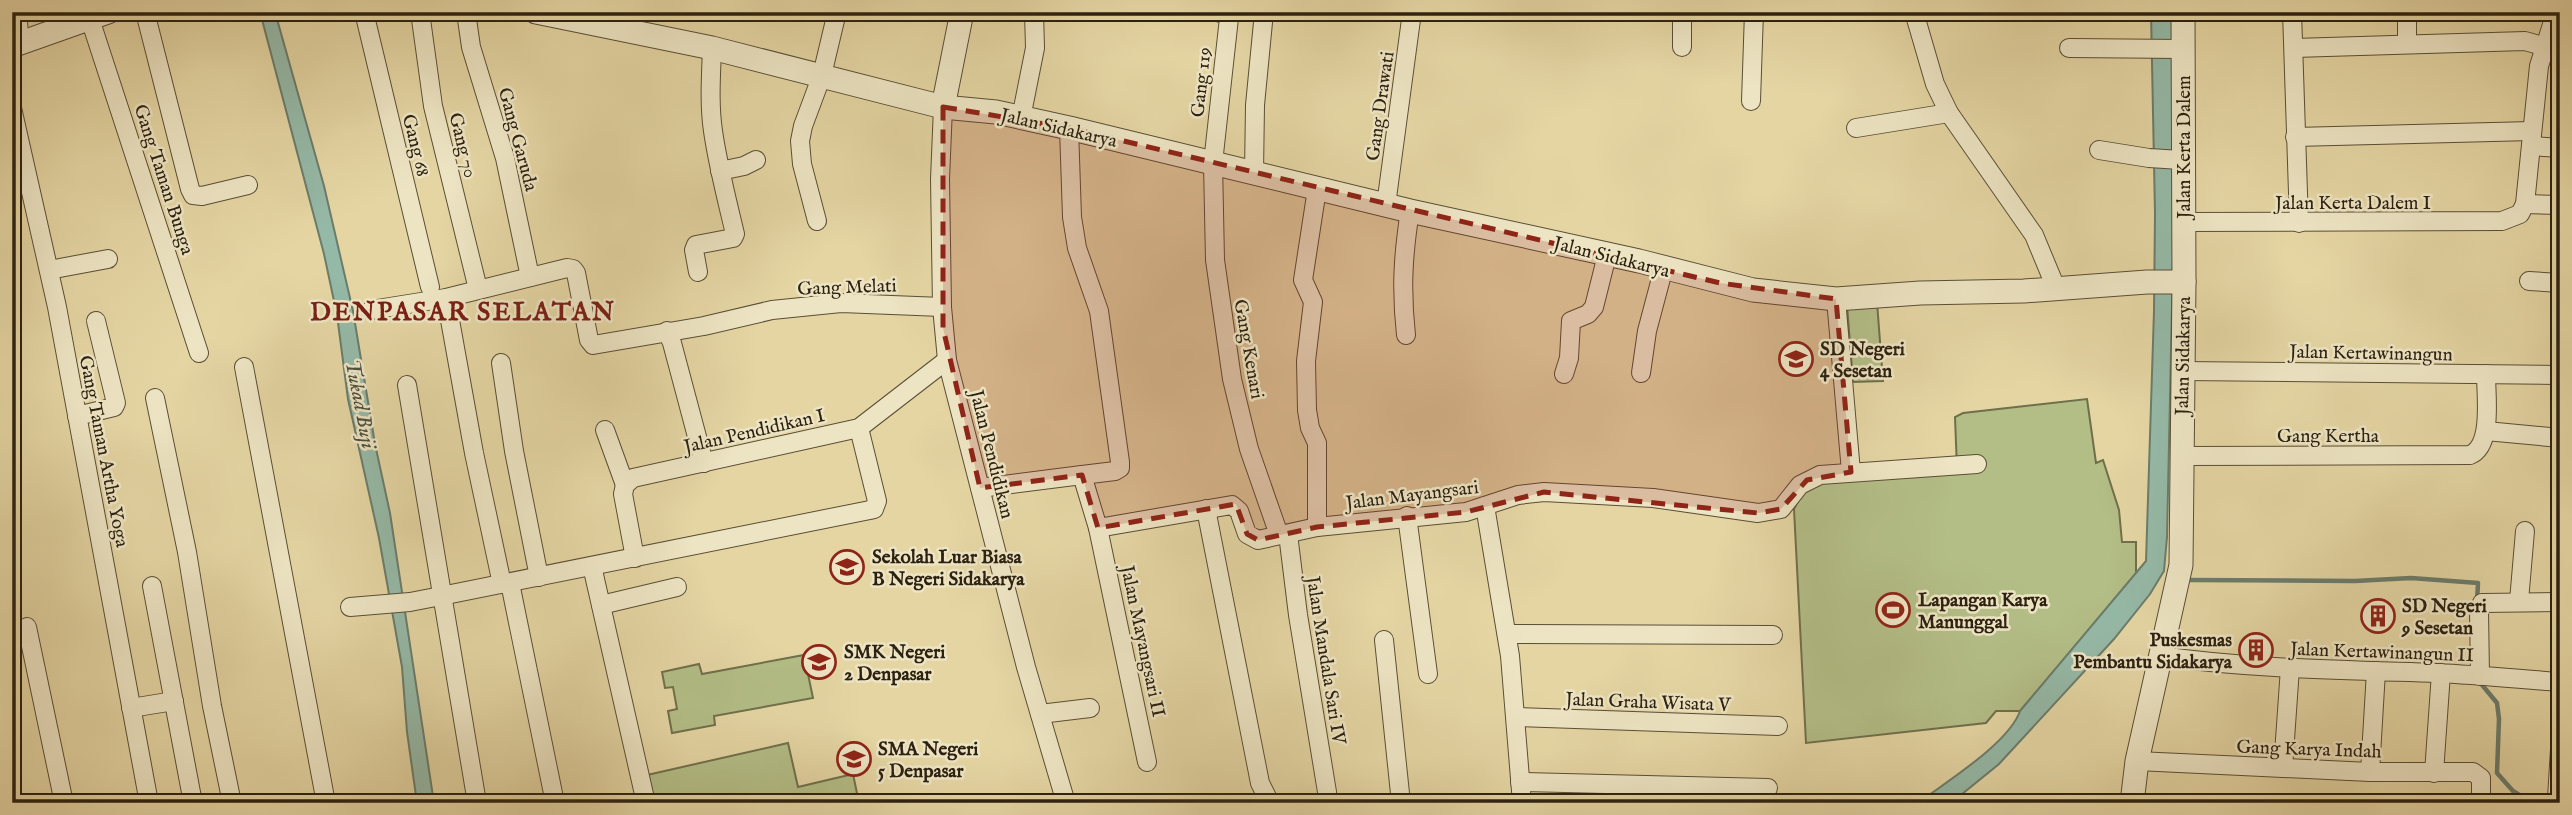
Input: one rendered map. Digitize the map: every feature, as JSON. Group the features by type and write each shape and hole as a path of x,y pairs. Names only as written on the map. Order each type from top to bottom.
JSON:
{"street":[{"path":"17,12 22,43"},
{"path":"22,43 26,12"},
{"path":"145,12 193,195 202,196 248,185"},
{"name":"Gang 68","path":"364,12 430,287"},
{"name":"Gang 70","path":"420,12 433,106 477,285"},
{"name":"Gang Garuda","path":"466,12 471,47 505,158 530,277"},
{"name":"Jalan Sidakarya","path":"536,12 712,48 943,107 996,112 1069,128 1317,189 1664,267 1753,290 1836,299 2179,282 2182,371 2181,565 2137,761 2132,803"},
{"path":"817,221 802,164 800,141 822,75 837,12"},
{"path":"943,107 962,12"},
{"path":"1021,118 1035,48 1034,12"},
{"name":"Gang 119","path":"1213,163 1228,26 1225,14 1217,12"},
{"path":"1254,173 1255,105 1264,12"},
{"name":"Gang Drawati","path":"1387,205 1412,12"},
{"path":"1682,12 1682,47"},
{"path":"1751,101 1754,12"},
{"path":"1914,12 1935,84 1949,113 2035,235 2056,288"},
{"name":"Jalan Kerta Dalem","path":"2179,282 2183,222 2179,160 2183,12"},
{"path":"2292,12 2299,223"},
{"path":"2407,12 2407,44"},
{"path":"2523,208 2539,66 2553,49 2556,12"},
{"path":"22,43 99,16"},
{"name":"Gang Taman Bunga","path":"99,16 199,353"},
{"path":"2294,48 2525,41 2553,49"},
{"path":"698,272 694,250 696,245 733,238 736,234 720,171 710,105 712,48"},
{"path":"2069,48 2180,49"},
{"name":"Jalan Pendidikan","path":"943,107 940,179 942,307 947,360 1066,803"},
{"name":"Gang Taman Artha Yoga","path":"12,108 49,270 149,803"},
{"path":"1856,128 1949,113"},
{"path":"980,488 1115,471 1121,462 1099,311 1077,248 1069,128"},
{"path":"2295,137 2531,139 2560,148"},
{"path":"2099,150 2179,160"},
{"path":"720,171 744,166 755,160"},
{"name":"Gang Kenari","path":"1213,163 1215,260 1232,379 1249,449 1284,535"},
{"path":"1317,189 1303,280 1313,302 1306,361 1307,410 1310,428 1317,443 1317,527"},
{"name":"Jalan Kerta Dalem I","path":"2183,222 2502,221 2515,218 2523,208 2560,205"},
{"path":"1406,335 1401,296 1402,258 1410,211"},
{"path":"1564,374 1569,358 1572,321 1588,314 1594,307 1607,255"},
{"path":"49,270 108,259"},
{"path":"1641,373 1647,331 1664,267"},
{"name":"Gang Melati","path":"530,277 573,269 589,340 593,345 704,326 753,313 841,303 942,307"},
{"path":"372,310 446,298 530,277"},
{"path":"2529,281 2560,284"},
{"path":"446,298 474,453 555,803"},
{"path":"1836,299 1851,471"},
{"path":"77,416 114,407 116,403 96,321"},
{"path":"667,331 704,463"},
{"name":"Jalan Pendidikan I","path":"625,485 633,478 859,428 947,360"},
{"path":"501,363 514,451 539,578"},
{"path":"244,367 326,803"},
{"name":"Jalan Kertawinangun","path":"2182,371 2560,375"},
{"path":"2486,374 2486,432 2560,438"},
{"path":"407,385 477,803"},
{"path":"155,398 187,552 210,694 232,803"},
{"path":"350,607 410,602 539,578 874,509 877,501 859,428"},
{"path":"605,429 625,485 623,494 635,558"},
{"name":"Gang Kertha","path":"2181,456 2475,453 2486,432"},
{"name":"Jalan Mayangsari","path":"1098,528 1227,505 1236,507 1247,534 1255,539 1317,527 1466,512 1518,495 1554,492 1653,498 1758,513 1772,512 1781,509 1800,485 1820,475 1977,464"},
{"path":"1082,475 1098,528"},
{"path":"1485,506 1507,634 1522,803"},
{"path":"1206,509 1260,783 1270,803"},
{"path":"1408,516 1429,674"},
{"name":"Jalan Mayangsari II","path":"1098,528 1147,762"},
{"path":"2519,601 2525,531"},
{"name":"Jalan Mandala Sari IV","path":"1284,535 1327,792"},
{"path":"592,566 646,803"},
{"path":"152,586 193,803"},
{"path":"601,605 677,587"},
{"path":"2480,676 2480,606 2484,601 2560,602"},
{"path":"27,627 64,803"},
{"path":"1507,634 1773,635"},
{"path":"1384,640 1401,803"},
{"name":"Jalan Kertawinangun II","path":"2160,656 2219,664 2441,673 2560,682"},
{"path":"2283,768 2290,668"},
{"path":"2370,772 2376,671"},
{"path":"2434,773 2441,673"},
{"path":"131,708 174,701"},
{"path":"1040,714 1090,708"},
{"name":"Jalan Graha Wisata V","path":"1516,717 1778,726"},
{"path":"2557,797 2560,749"},
{"name":"Gang Karya Indah","path":"2137,761 2370,772 2473,772 2482,782 2482,803"},
{"path":"1520,782 1768,788"}],"highlighted area":[{"path":"943,107 1069,128 1720,283 1836,299 1851,472 1807,480 1781,509 1758,513 1544,492 1466,512 1317,527 1258,540 1247,534 1236,504 1098,528 1082,475 980,488 943,328"}],"green space":[{"path":"1877,302 1883,381 1853,382 1847,305"},
{"path":"2087,399 2096,463 2103,460 2119,510 2122,542 2136,542 2136,574 2020,711 1996,711 1986,723 1806,743 1794,509 1807,484 1957,469 1955,417 1963,413"},
{"path":"804,655 813,698 714,716 715,725 672,733 668,711 677,709 673,687 665,688 662,672 699,664 702,674"},
{"path":"788,743 798,787 853,774 859,803 653,803 647,775"}],"water":[{"name":"Tukad Buji","path":"260,12 275,12 324,186 353,311 375,444 390,513 434,803 417,803 407,732 402,667 379,538 348,399 337,315 324,254"},
{"path":"2151,12 2172,12 2176,120 2164,571 2150,594 2114,639 1999,764 1951,803 1918,803 1975,761 2003,736 2020,711 2146,561 2155,213"}],"waterway":[{"path":"2190,580 2355,581 2411,578 2478,583 2477,602"},
{"path":"2478,680 2497,703 2497,773 2513,791 2532,803"}],"place":[{"name":"SD Negeri 4 Sesetan","path":"1796,359"},
{"name":"Sekolah Luar Biasa B Negeri Sidakarya","path":"847,567"},
{"name":"Lapangan Karya Manunggal","path":"1893,610"},
{"name":"SD Negeri 9 Sesetan","path":"2378,616"},
{"name":"Puskesmas Pembantu Sidakarya","path":"2256,650"},
{"name":"SMK Negeri 2 Denpasar","path":"819,662"},
{"name":"SMA Negeri 5 Denpasar","path":"854,759"}],"district":[{"name":"DENPASAR SELATAN","path":"463,311"}]}
